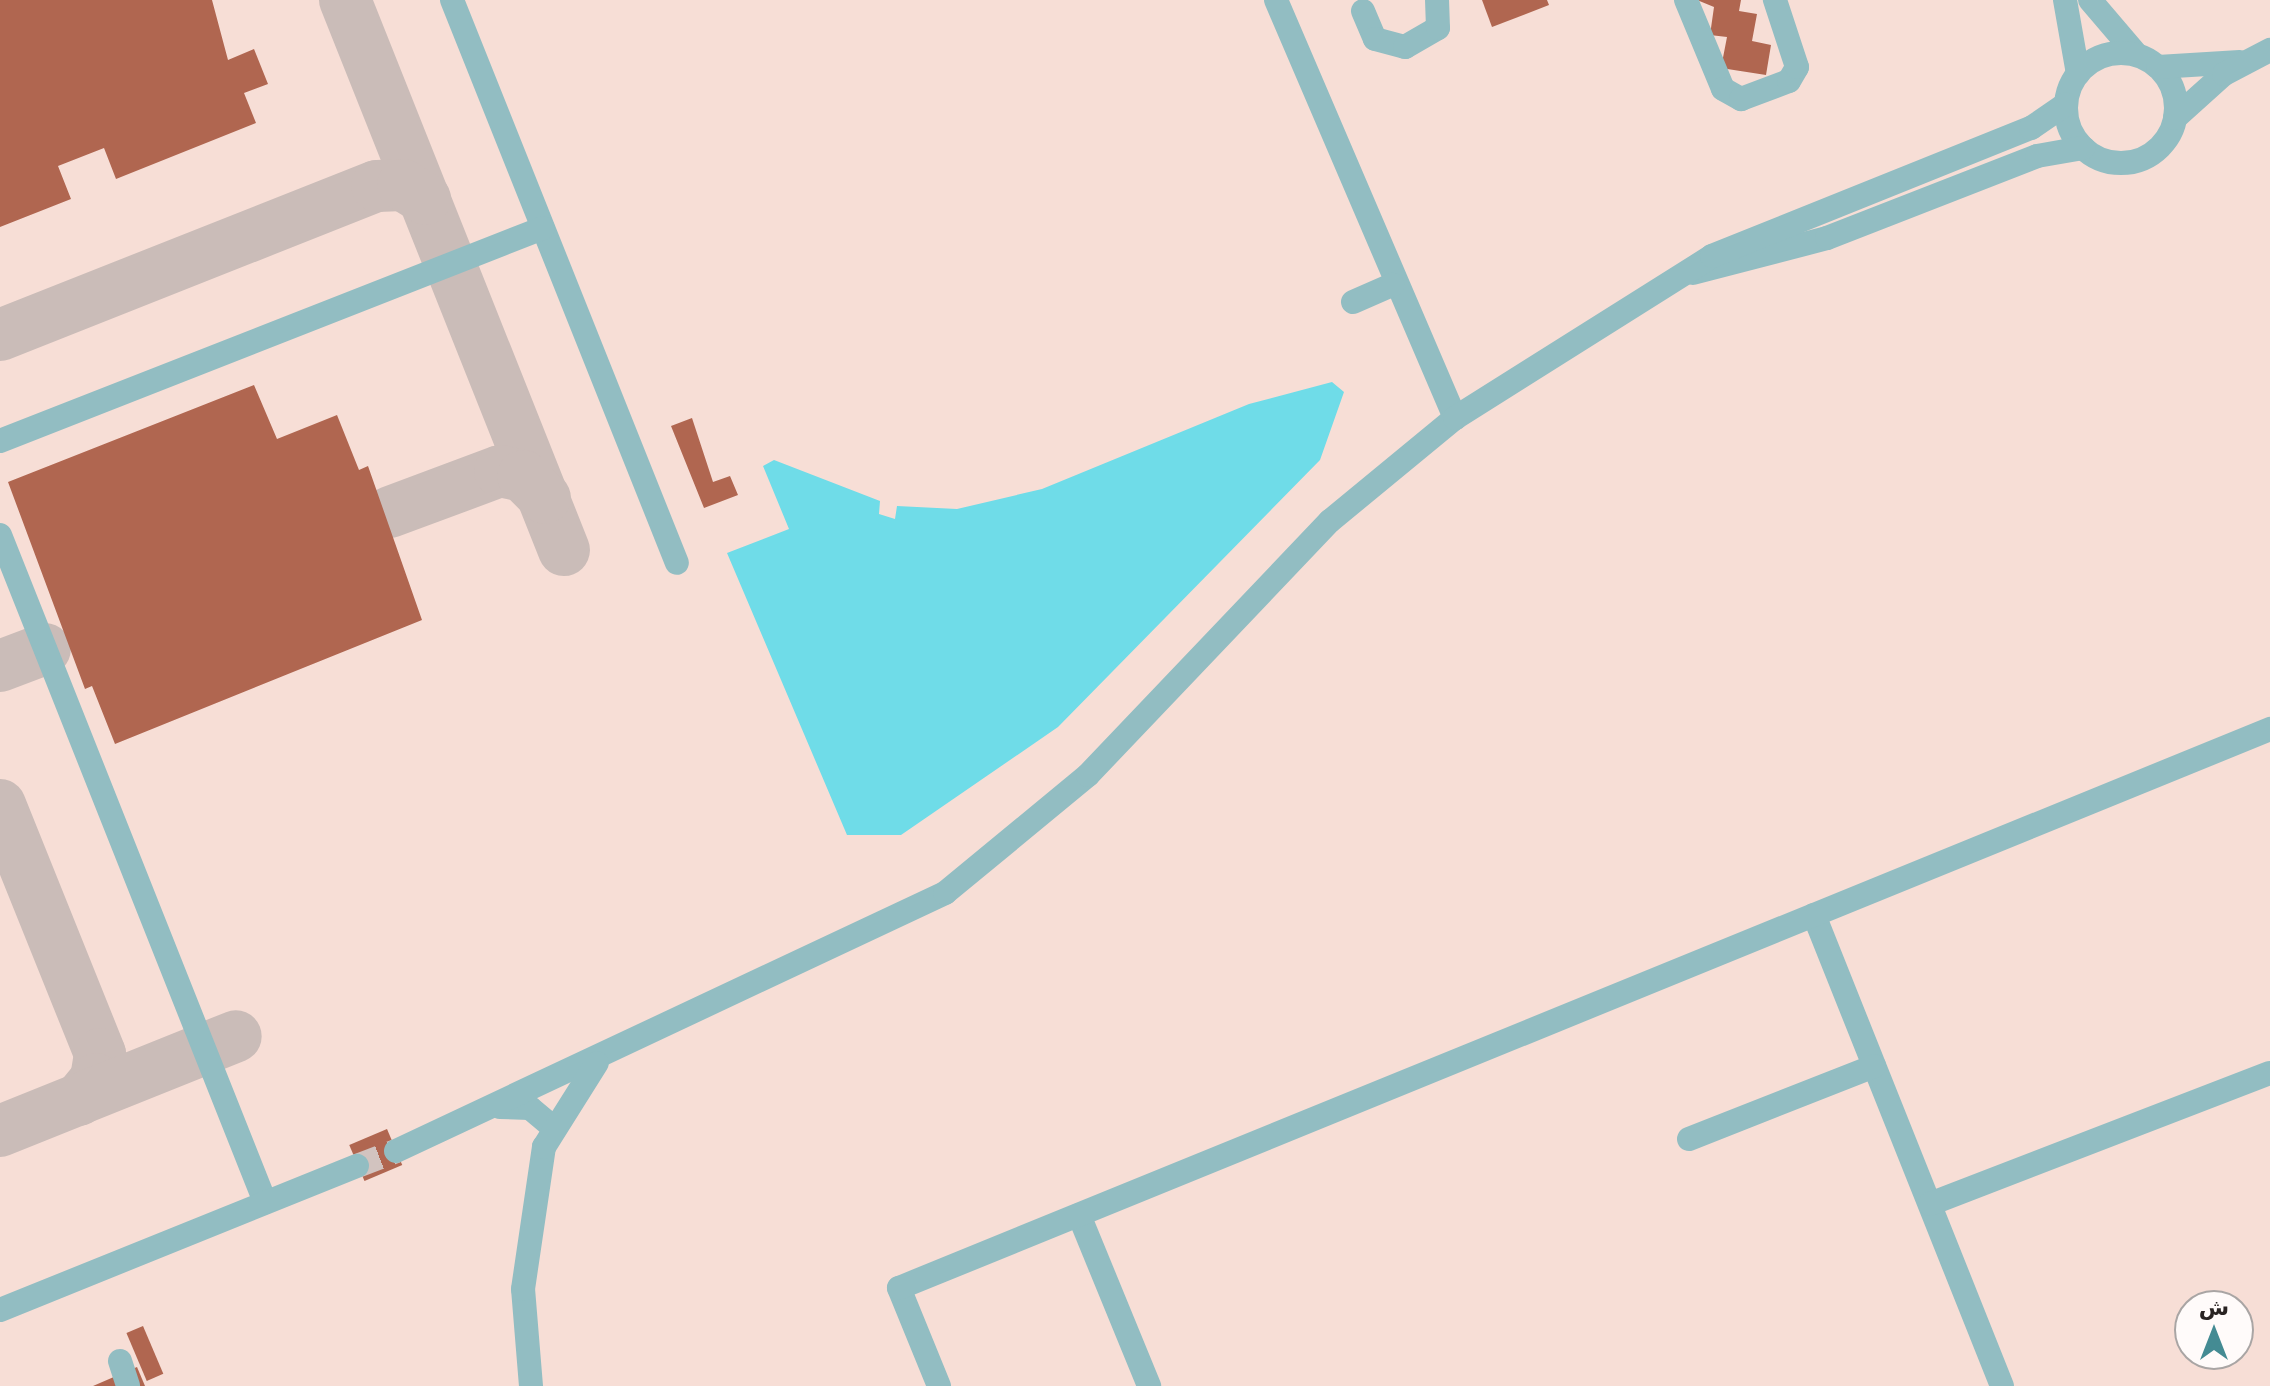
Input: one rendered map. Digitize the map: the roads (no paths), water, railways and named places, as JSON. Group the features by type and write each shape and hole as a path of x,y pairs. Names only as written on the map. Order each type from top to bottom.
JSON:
{"lane":[{"path":"452,0 677,563"},
{"path":"1276,0 1392,285 1455,418"},
{"path":"1363,11 1375,39 1405,47 1438,28 1437,0"},
{"path":"1686,0 1723,89 1741,99 1794,75 1795,52 1785,3"},
{"path":"396,1151 945,893 1088,775 1330,521 1455,418 1739,243 2031,128 2066,104 2078,74 2065,0"},
{"path":"2090,0 2171,85 2175,118"},
{"path":"1687,273 1800,246 2037,156 2083,148 2103,159 2138,160 2165,139 2175,118 2242,61 2270,50"},
{"path":"2078,74 2104,55 2147,61 2242,61"},
{"path":"2066,104 2083,148"},
{"path":"0,441 543,228"},
{"path":"1353,302 1392,285"},
{"path":"0,535 265,1202"},
{"path":"939,1386 899,1288 2270,729"},
{"path":"1814,915 2002,1386"},
{"path":"531,1386 523,1289 553,1127 603,1056"},
{"path":"1689,1139 1874,1066"},
{"path":"1930,1204 2270,1073"},
{"path":"494,1107 530,1108 553,1127"},
{"path":"0,1310 357,1166"},
{"path":"1079,1215 1149,1386"},
{"path":"120,1361 128,1386"}],"water":[{"path":"1332,382 1344,392 1320,460 1058,727 901,835 847,835 727,553 789,529 763,466 774,460 880,501 879,514 895,519 897,506 957,509 1042,489 1249,404"}],"tunnel":[{"path":"357,1166 396,1151"}]}
